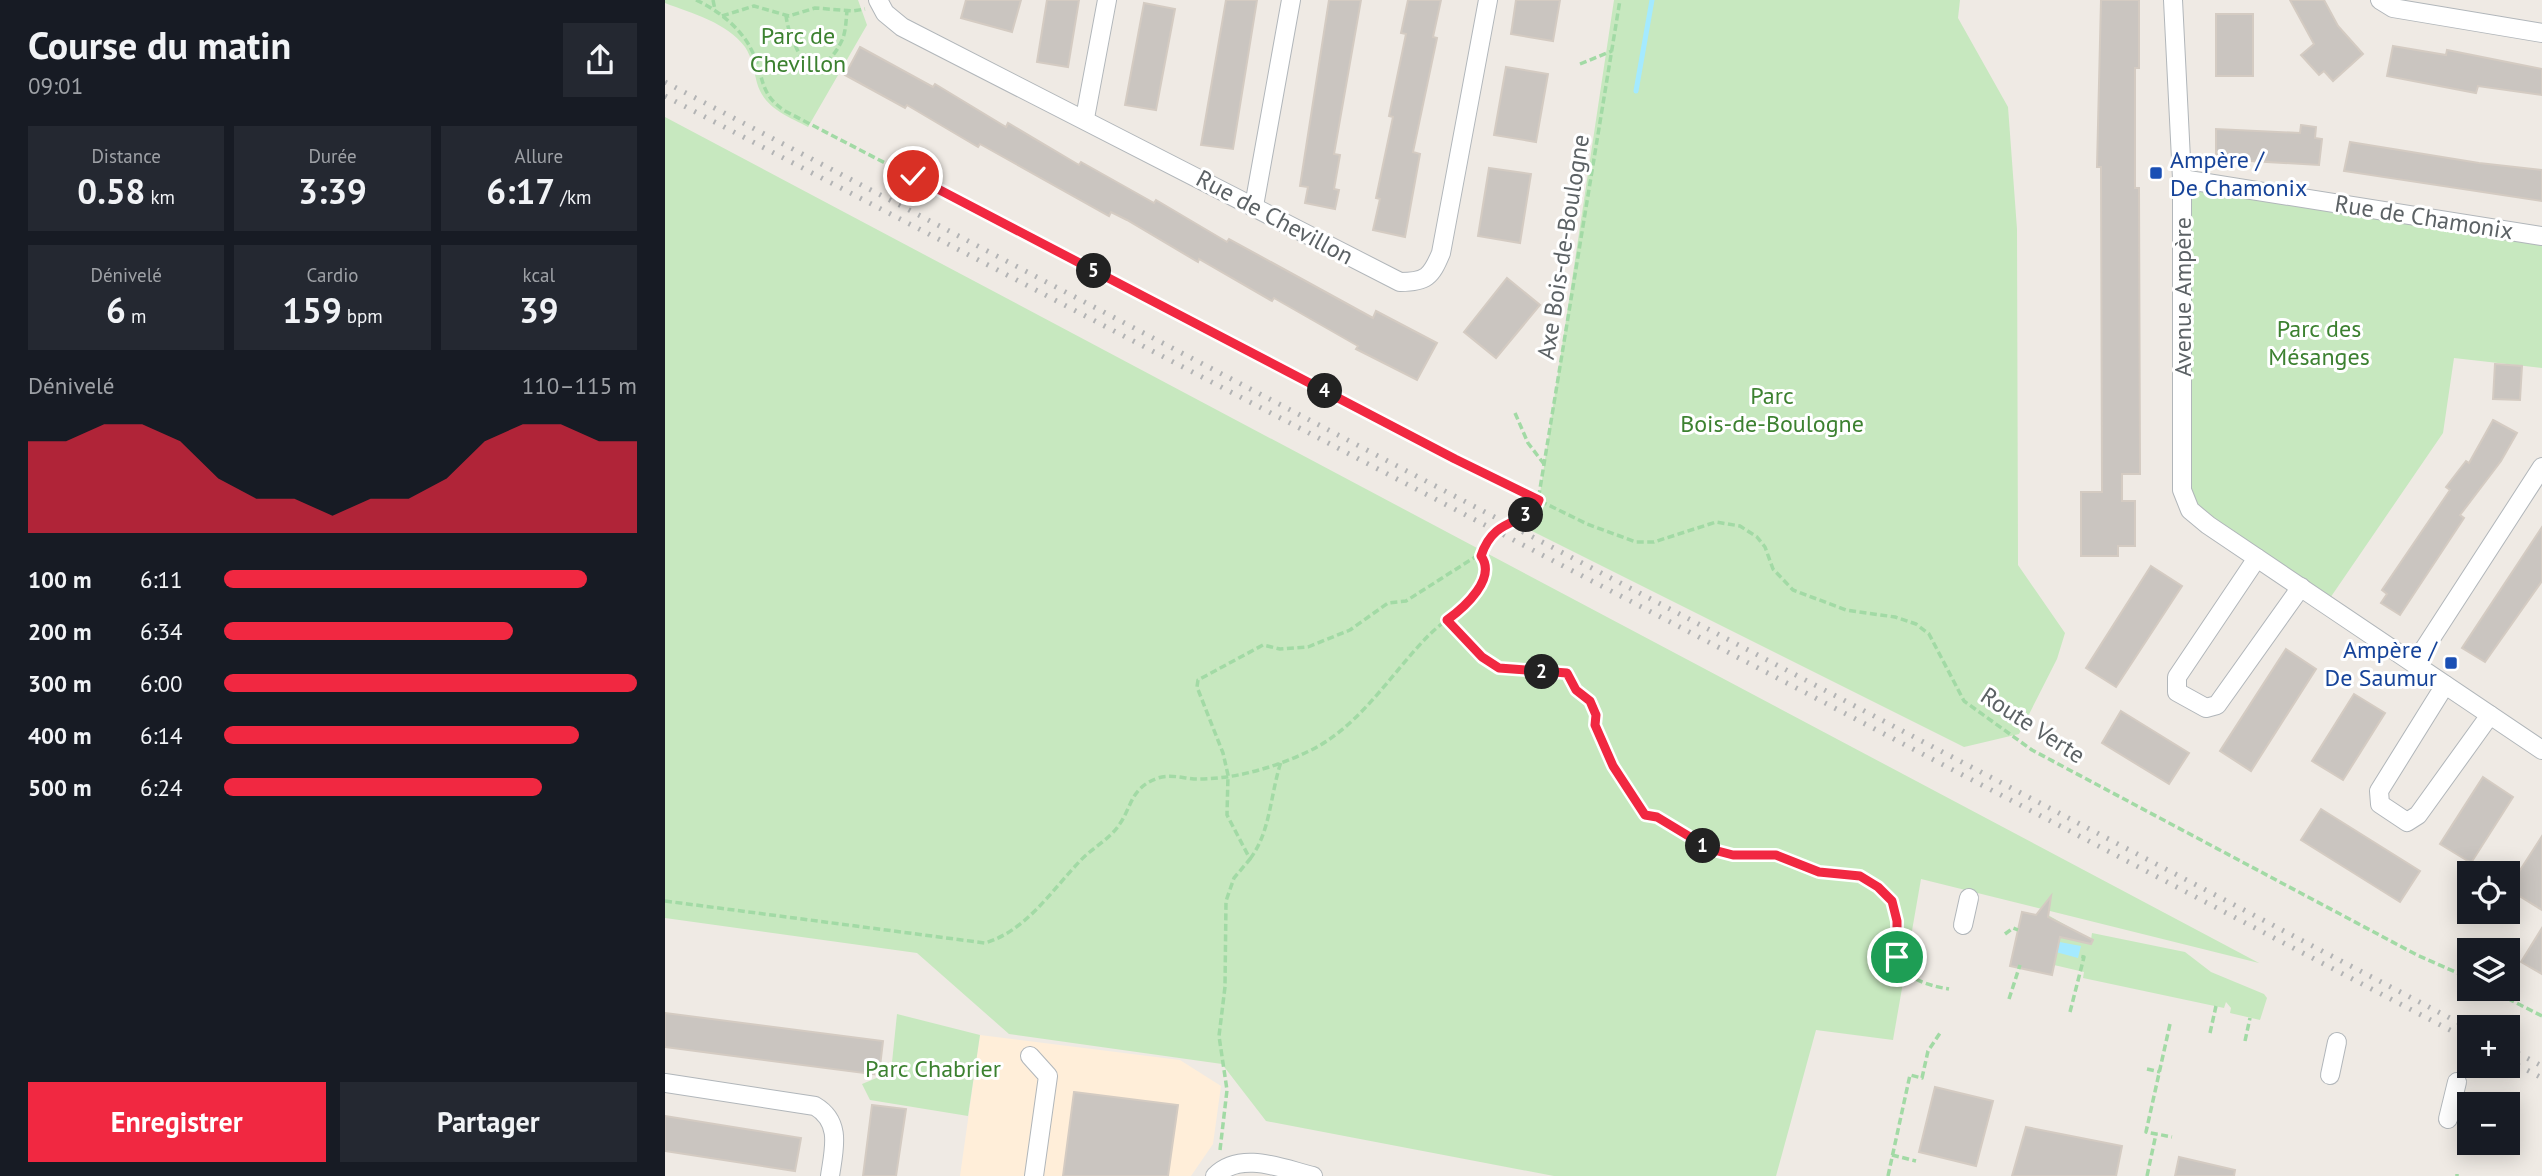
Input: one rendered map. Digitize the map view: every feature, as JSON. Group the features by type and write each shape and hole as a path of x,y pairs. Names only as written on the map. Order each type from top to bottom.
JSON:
{"street":[{"name":"Rue de Chevillon","path":"878,0 885,13 902,27 1085,118 1400,282 1418,282 1432,272 1441,253 1488,0"},
{"path":"1085,118 1107,0"},
{"path":"1254,206 1291,0"},
{"name":"Avenue Ampère","path":"2173,0 2182,180 2182,491 2190,510 2542,750"},
{"path":"2380,0 2393,8 2542,33"},
{"name":"Rue de Chamonix","path":"2182,180 2542,236"},
{"path":"2415,663 2542,467"},
{"path":"2257,558 2178,677 2177,692 2206,708 2217,705 2301,587"},
{"path":"2445,685 2379,791 2380,804 2407,822 2418,815 2490,715"},
{"path":"1963,925 1969,898"},
{"path":"2330,1075 2337,1042"},
{"path":"1030,1056 1048,1076 1034,1176"},
{"path":"2448,1119 2457,1082"},
{"path":"665,1083 815,1106 828,1117 835,1132 830,1176"},
{"path":"1221,1172 1250,1162 1314,1176"}],"path":[{"name":"Route Verte","path":"696,0 722,16 751,48 767,96 785,111 1587,524 1636,542 1654,542 1716,522 1739,526 1757,537 1765,547 1773,569 1793,590 1846,610 1895,617 1916,624 1929,634 1964,701 1979,715 2032,750 2417,955 2457,973"},
{"path":"713,0 715,10"},
{"name":"Axe Bois-de-Boulogne","path":"1539,500 1620,0"},
{"path":"722,16 754,6 767,7 786,15 815,10 860,10"},
{"path":"786,15 801,59 807,66 815,67 824,63 840,44 847,11"},
{"path":"1580,64 1612,51"},
{"path":"1515,413 1528,443 1545,466"},
{"path":"665,901 985,943 1006,933 1039,906 1080,860 1120,824 1127,806 1145,785 1170,776 1195,779 1228,775 1281,762 1331,739 1480,586 1487,573 1482,552 1486,540 1495,530 1524,517 1537,507 1539,500"},
{"path":"1250,859 1227,815 1228,775 1223,753 1197,687 1198,680 1263,645 1280,649 1308,647 1350,630 1388,603 1406,601 1482,552"},
{"path":"1447,620 1482,657 1499,668 1567,673 1576,690 1590,701 1596,715 1595,725 1613,766 1645,815 1657,817 1710,849 1733,855 1776,855 1819,872 1854,873 1878,887 1892,901 1896,911 1896,949 1903,969 1911,978 1922,984 1949,989"},
{"path":"1220,1150 1219,1139 1227,1090 1219,1036 1225,987 1226,901 1234,878 1250,859 1266,832 1274,784 1281,762"},
{"path":"2005,934 2013,928 2018,930"},
{"path":"2070,1012 2082,974 2084,957 2079,956"},
{"path":"2009,999 2020,965"},
{"path":"2513,1001 2542,1016"},
{"path":"2210,1033 2216,1006"},
{"path":"2245,1041 2250,1018"},
{"path":"2170,1024 2147,1132 2172,1137"},
{"path":"1888,1176 1910,1075 1922,1078 1929,1051 1940,1033"},
{"path":"2147,1069 2160,1072"},
{"path":"2147,1176 2156,1134"},
{"path":"1892,1155 1916,1161"}],"shaded area":[{"path":"980,1035 1180,1060 1221,1086 1213,1144 1191,1176 960,1176"}],"green space":[{"name":"Parc de Chevillon","path":"665,0 858,0 867,25 808,127 784,115 765,99 760,92 745,47 729,31 665,3"},
{"name":"Parc Bois-de-Boulogne","path":"1614,0 1960,0 1958,18 2008,107 2017,229 2018,565 2065,633 2057,659 2019,734 1964,747 1526,528 1533,504 1539,500"},
{"path":"665,117 2259,963 1921,879 1893,1040 1816,1030 1776,1176 1554,1176 1266,1121 1222,1064 1009,1034 917,953 665,918"},
{"name":"Parc des Mésanges","path":"2182,179 2542,236 2542,368 2454,358 2443,433 2326,604 2190,510"},
{"path":"2036,915 2048,915 2091,940 2092,933 2185,952 2211,972 2264,994 2267,998 2260,1020 2230,1013 2231,1008 2226,1002 2224,1008 2083,978 2084,972 2054,965 2052,975 2023,969 2018,964 2016,967 2010,966"},
{"name":"Parc Chabrier","path":"897,1014 980,1035 968,1116 870,1100 862,1084 891,1072"}],"water":[{"path":"2054,941 2081,946 2078,958 2052,951"}],"building":[{"path":"966,0 1021,0 1012,32 961,18"},
{"path":"1047,0 1079,0 1068,67 1037,62"},
{"path":"1226,0 1257,0 1233,149 1201,145"},
{"path":"1329,0 1361,0 1334,154 1340,155 1334,189 1339,190 1335,209 1305,203 1308,187 1300,186"},
{"path":"1408,0 1441,0 1433,37 1437,38 1413,152 1420,154 1405,237 1373,230 1380,199 1376,198 1393,117 1389,116 1406,34 1401,33"},
{"path":"1516,0 1560,0 1553,41 1511,34"},
{"path":"2101,0 2139,0 2139,68 2135,68 2135,188 2139,188 2140,474 2122,474 2122,501 2135,501 2135,546 2118,546 2118,556 2081,556 2081,492 2102,492 2101,167 2097,167"},
{"path":"2290,0 2324,0 2338,26 2363,54 2333,81 2324,71 2319,75 2301,55 2314,44"},
{"path":"1144,3 1175,9 1156,110 1125,105"},
{"path":"2216,14 2253,14 2253,76 2216,76"},
{"path":"2393,46 2446,55 2447,50 2542,69 2542,95 2478,86 2476,93 2387,76"},
{"path":"860,47 933,87 935,84 1006,127 1008,123 1079,165 1081,162 1154,203 1156,200 1227,242 1229,239 1373,318 1376,311 1437,343 1417,380 1356,349 1358,346 1274,298 1272,301 1127,220 1111,212 1109,216 980,144 978,147 907,105 905,108 845,75"},
{"path":"1506,67 1548,74 1536,142 1494,135"},
{"path":"2301,125 2316,127 2315,138 2322,139 2319,165 2216,159 2216,129 2300,133"},
{"path":"2350,142 2479,163 2542,170 2542,201 2344,171"},
{"path":"1489,168 1531,174 1520,243 1478,236"},
{"path":"1507,278 1540,305 1496,358 1464,332"},
{"path":"2495,364 2522,366 2520,400 2493,399"},
{"path":"2493,420 2517,433 2501,461 2460,515 2464,518 2400,615 2381,603 2387,594 2382,590 2450,490 2446,487 2466,461 2469,463"},
{"path":"2542,527 2542,581 2485,662 2462,648"},
{"path":"2151,566 2182,586 2116,687 2086,668"},
{"path":"2286,649 2316,669 2251,771 2220,751"},
{"path":"2354,694 2385,713 2343,780 2312,761"},
{"path":"2121,711 2189,753 2169,784 2102,743"},
{"path":"2483,777 2513,797 2472,861 2468,861 2440,844"},
{"path":"2321,809 2420,871 2400,902 2301,840"},
{"path":"2542,836 2542,910 2520,896 2520,870"},
{"path":"2051,896 2048,917 2093,940 2091,944 2060,937 2052,975 2010,966 2022,912 2036,915"},
{"path":"2542,928 2542,974 2521,962"},
{"path":"665,1013 883,1041 879,1075 665,1047"},
{"path":"1935,1087 1993,1101 1976,1166 1919,1152"},
{"path":"1074,1092 1178,1105 1168,1176 1063,1176"},
{"path":"872,1105 906,1109 896,1176 863,1176"},
{"path":"665,1116 801,1138 795,1171 665,1151"},
{"path":"2026,1127 2122,1146 2116,1176 2012,1176"},
{"path":"2179,1157 2235,1170 2234,1176 2175,1176"}],"waterway":[{"path":"1636,91 1652,0"}],"railway":[{"path":"665,82 2457,1022"},
{"path":"665,96 2457,1034"},
{"path":"2520,1054 2542,1066"},
{"path":"2520,1066 2542,1078"}],"place":[{"name":"Ampère / De Chamonix","path":"2156,173"},
{"name":"Ampère / De Saumur","path":"2451,663"}],"route":[{"path":"913,176 1455,459 1539,500 1537,507 1524,517 1506,522 1486,540 1481,556 1487,564 1487,573 1480,586 1447,620 1482,657 1499,668 1511,667 1542,672 1558,670 1567,673 1576,690 1585,695 1594,708 1595,725 1613,766 1645,815 1657,817 1705,848 1733,855 1776,855 1819,872 1854,873 1878,887 1892,901 1896,911 1897,957"}]}
